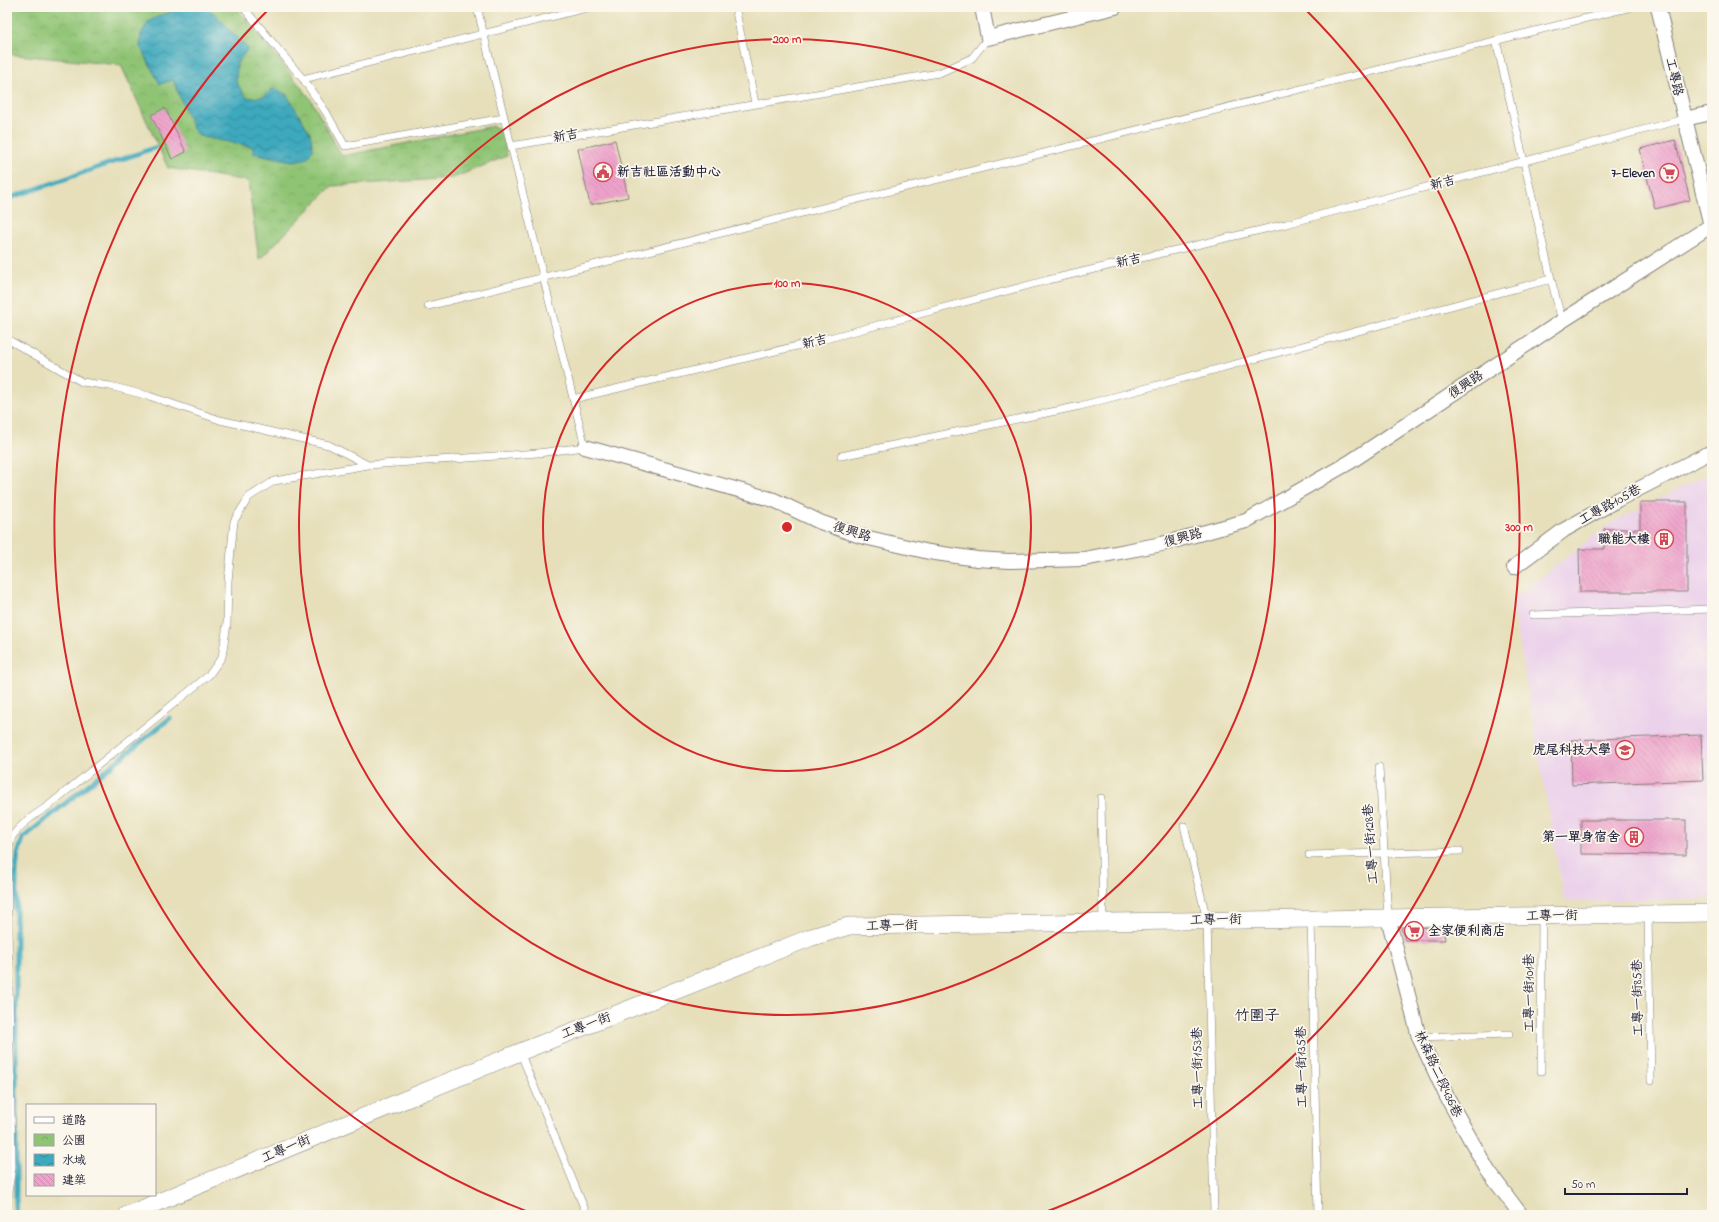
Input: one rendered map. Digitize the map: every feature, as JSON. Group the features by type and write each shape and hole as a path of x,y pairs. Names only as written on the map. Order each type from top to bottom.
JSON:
{"street":[{"path":"982,7 988,38 1115,7"},
{"name":"工專路","path":"1658,7 1684,119 1712,227"},
{"path":"1684,119 1712,113"},
{"name":"復興路","path":"585,448 774,500 820,522 860,536 930,552 1009,561 1084,559 1162,544 1246,521 1350,462 1562,321 1712,227"},
{"name":"工專路105巷","path":"1514,567 1571,526 1618,500 1705,455 1712,453"},
{"name":"工專一街","path":"127,1215 520,1052 812,937 849,926 1712,913"},
{"name":"林森路二段436巷","path":"1388,918 1419,1037 1447,1097 1488,1170 1521,1215"}],"lane":[{"path":"243,7 303,79 326,112 345,146 504,118"},
{"path":"7,1198 12,1167 8,851 12,837 35,814 48,806 209,675 222,657 227,624 228,581 234,521 250,497 274,481 368,465 538,453 585,448 477,7"},
{"path":"303,79 590,7"},
{"path":"735,7 755,103"},
{"path":"428,306 1630,7"},
{"name":"新吉","path":"511,146 755,103 939,73 972,58 988,38"},
{"path":"1496,40 1562,321"},
{"name":"新吉","path":"573,399 814,342 1048,280 1286,224 1684,119"},
{"path":"841,456 1080,406 1551,279"},
{"path":"7,338 82,382 110,386 150,396 220,420 329,445 368,465"},
{"path":"1533,615 1712,609"},
{"name":"工專一街128巷","path":"1379,767 1388,918"},
{"path":"1101,798 1103,923"},
{"name":"工專一街153巷","path":"1184,826 1207,920 1214,1215"},
{"path":"1309,855 1460,851"},
{"name":"工專一街85巷","path":"1648,914 1651,1081"},
{"name":"工專一街101巷","path":"1541,1071 1542,916"},
{"name":"工專一街135巷","path":"1311,919 1318,1215"},
{"path":"1419,1037 1510,1034"},
{"path":"520,1052 587,1215"}],"shaded area":[{"name":"虎尾科技大學","path":"1712,472 1712,899 1564,901 1512,600 1611,523"}],"green space":[{"path":"7,7 236,7 310,98 342,156 493,126 503,131 507,156 453,178 332,186 259,260 248,181 168,168 121,65 7,54"}],"water":[{"path":"191,7 208,7 248,49 237,63 236,82 247,98 263,97 274,88 287,95 310,133 313,150 306,159 292,161 253,153 253,147 199,136 193,129 173,80 160,84 140,47 141,34 148,22 160,15"}],"building":[{"path":"165,108 186,152 172,159 151,115"},
{"name":"新吉社區活動中心","path":"615,140 628,197 590,205 578,149"},
{"path":"1675,140 1690,200 1655,209 1640,149"},
{"name":"職能大樓","path":"1640,502 1687,502 1687,592 1580,592 1579,549 1604,549 1604,529 1640,529"},
{"path":"1701,735 1703,780 1572,785 1571,740"},
{"name":"第一單身宿舍","path":"1581,820 1686,820 1686,855 1581,854"},
{"path":"1443,927 1445,940 1405,940 1401,928"}],"waterway":[{"path":"7,199 154,148"},
{"path":"16,1215 16,870 18,854 23,838 170,718"}],"place":[{"name":"新吉社區活動中心","path":"603,172"},
{"name":"7-Eleven","path":"1669,173"},
{"name":"職能大樓","path":"1664,539"},
{"name":"虎尾科技大學","path":"1625,750"},
{"name":"第一單身宿舍","path":"1634,837"},
{"name":"全家便利商店","path":"1414,931"}],"district":[{"name":"竹圍子","path":"1257,1016"}]}
